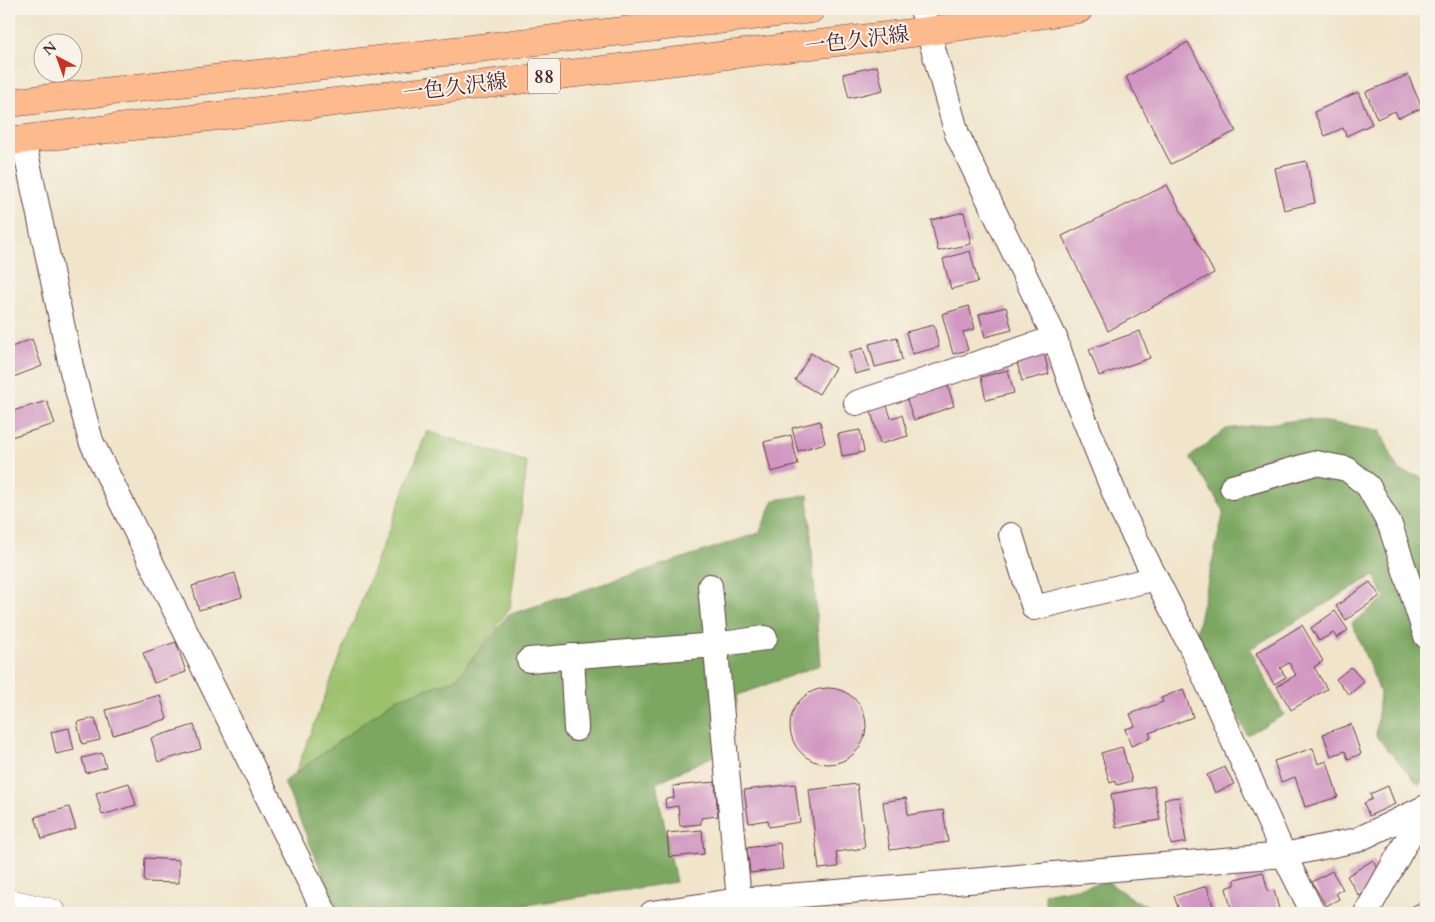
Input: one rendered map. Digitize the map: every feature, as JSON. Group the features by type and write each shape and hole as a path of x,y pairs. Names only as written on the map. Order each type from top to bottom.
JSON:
{"main road":[{"name":"一色久沢線","path":"9,103 811,9"},
{"name":"一色久沢線","path":"16,140 925,20 1079,9"}],"street":[{"path":"925,20 957,134 1054,338 1074,394 1122,512 1194,653 1284,855 1313,913"},
{"path":"16,140 72,371 91,441 325,913"},
{"path":"856,403 1054,338"},
{"path":"1232,487 1316,463 1347,470 1368,486 1390,525 1426,636"},
{"path":"1011,535 1034,608 1156,578"},
{"path":"710,586 739,900"},
{"path":"529,660 715,645 765,638"},
{"path":"572,656 576,728"},
{"path":"652,913 739,900 1284,855 1357,840 1426,807"},
{"path":"1366,913 1426,807"},
{"path":"12,904 52,913"}],"green space":[{"path":"1307,419 1380,430 1398,470 1426,479 1426,779 1418,784 1376,736 1380,692 1352,623 1385,598 1374,575 1250,649 1284,715 1247,735 1196,633 1224,511 1190,457 1226,429"},
{"path":"427,431 527,462 510,608 456,679 396,699 295,774"},
{"path":"808,495 820,665 738,695 728,749 656,783 676,882 475,913 339,913 284,782 396,699 456,679 508,615 759,533 774,500"},
{"path":"1108,882 1134,900 1167,913 1047,913 1044,894"}],"building":[{"path":"404,9 444,9 444,10 405,15"},
{"path":"1188,42 1236,131 1171,164 1126,77"},
{"path":"877,66 883,90 849,98 843,74"},
{"path":"1408,75 1422,108 1398,118 1395,111 1377,119 1366,92"},
{"path":"1358,92 1372,124 1346,136 1343,128 1325,136 1314,112"},
{"path":"1306,161 1315,203 1284,210 1275,168"},
{"path":"1167,185 1214,273 1108,331 1062,236"},
{"path":"964,212 971,244 938,251 931,220"},
{"path":"970,251 978,282 951,289 943,259"},
{"path":"969,306 975,329 963,332 968,350 953,354 942,314"},
{"path":"1006,307 1012,330 985,337 979,314"},
{"path":"934,325 939,347 912,354 906,332"},
{"path":"1140,331 1150,358 1099,376 1089,349"},
{"path":"897,337 902,360 875,367 869,344"},
{"path":"32,339 42,366 11,378 9,371 9,348"},
{"path":"863,348 870,370 855,374 849,352"},
{"path":"1044,352 1049,374 1022,381 1016,359"},
{"path":"811,353 835,368 819,394 795,380"},
{"path":"1008,370 1014,393 986,400 981,377"},
{"path":"947,383 954,406 914,420 906,397"},
{"path":"47,401 55,424 11,437 9,412"},
{"path":"886,403 891,418 902,415 908,436 880,444 870,408"},
{"path":"820,421 825,443 798,451 792,428"},
{"path":"860,430 864,452 842,456 838,434"},
{"path":"791,435 798,465 771,472 764,442"},
{"path":"235,573 242,597 199,610 192,586"},
{"path":"1370,582 1380,596 1346,620 1336,606"},
{"path":"1335,611 1348,630 1337,638 1333,633 1319,641 1311,628"},
{"path":"1302,625 1323,661 1314,667 1327,689 1291,710 1277,686 1296,675 1289,663 1280,668 1286,677 1274,684 1256,653"},
{"path":"176,642 186,672 154,683 143,653"},
{"path":"1351,667 1364,682 1349,695 1336,679"},
{"path":"828,688 843,691 855,699 863,711 866,726 863,741 855,753 843,761 828,764 813,761 801,753 793,741 790,726 793,711 801,699 813,691"},
{"path":"1183,689 1193,717 1149,733 1151,738 1131,746 1125,729 1135,726 1130,714 1163,702 1161,698"},
{"path":"160,695 167,719 113,735 106,710"},
{"path":"95,718 100,740 82,744 77,722"},
{"path":"1351,724 1361,754 1348,759 1345,751 1331,756 1323,734"},
{"path":"194,725 201,749 158,762 151,738"},
{"path":"69,728 74,750 56,754 51,732"},
{"path":"1122,747 1132,781 1117,785 1115,781 1110,783 1101,753"},
{"path":"1313,748 1318,764 1327,761 1338,797 1305,807 1295,777 1281,782 1274,761"},
{"path":"102,753 106,767 86,773 82,758"},
{"path":"1225,767 1234,784 1215,793 1207,775"},
{"path":"715,782 718,816 701,818 701,824 680,826 678,806 666,808 665,799 674,798 673,786"},
{"path":"129,783 136,805 102,815 96,793"},
{"path":"795,784 800,822 769,827 768,820 749,823 744,790"},
{"path":"857,784 865,848 836,852 838,867 819,869 809,790"},
{"path":"1154,786 1160,820 1116,828 1111,794"},
{"path":"1388,786 1395,804 1369,816 1364,803 1372,799 1370,794"},
{"path":"1179,797 1186,842 1171,845 1164,799"},
{"path":"906,798 908,815 943,810 948,842 890,850 883,802"},
{"path":"69,807 76,829 42,839 35,817"},
{"path":"702,830 704,854 669,857 667,833"},
{"path":"780,843 783,869 750,873 747,848"},
{"path":"145,858 179,860 179,883 144,882"},
{"path":"1373,860 1380,872 1369,891 1359,896 1347,876"},
{"path":"1332,871 1343,889 1336,893 1339,899 1326,906 1312,882"},
{"path":"1263,872 1268,891 1274,890 1279,909 1262,913 1232,913 1226,888 1235,885 1235,879"},
{"path":"1207,886 1215,913 1180,913 1174,896"},
{"path":"1424,900 1426,913 1407,913 1406,910"}]}
